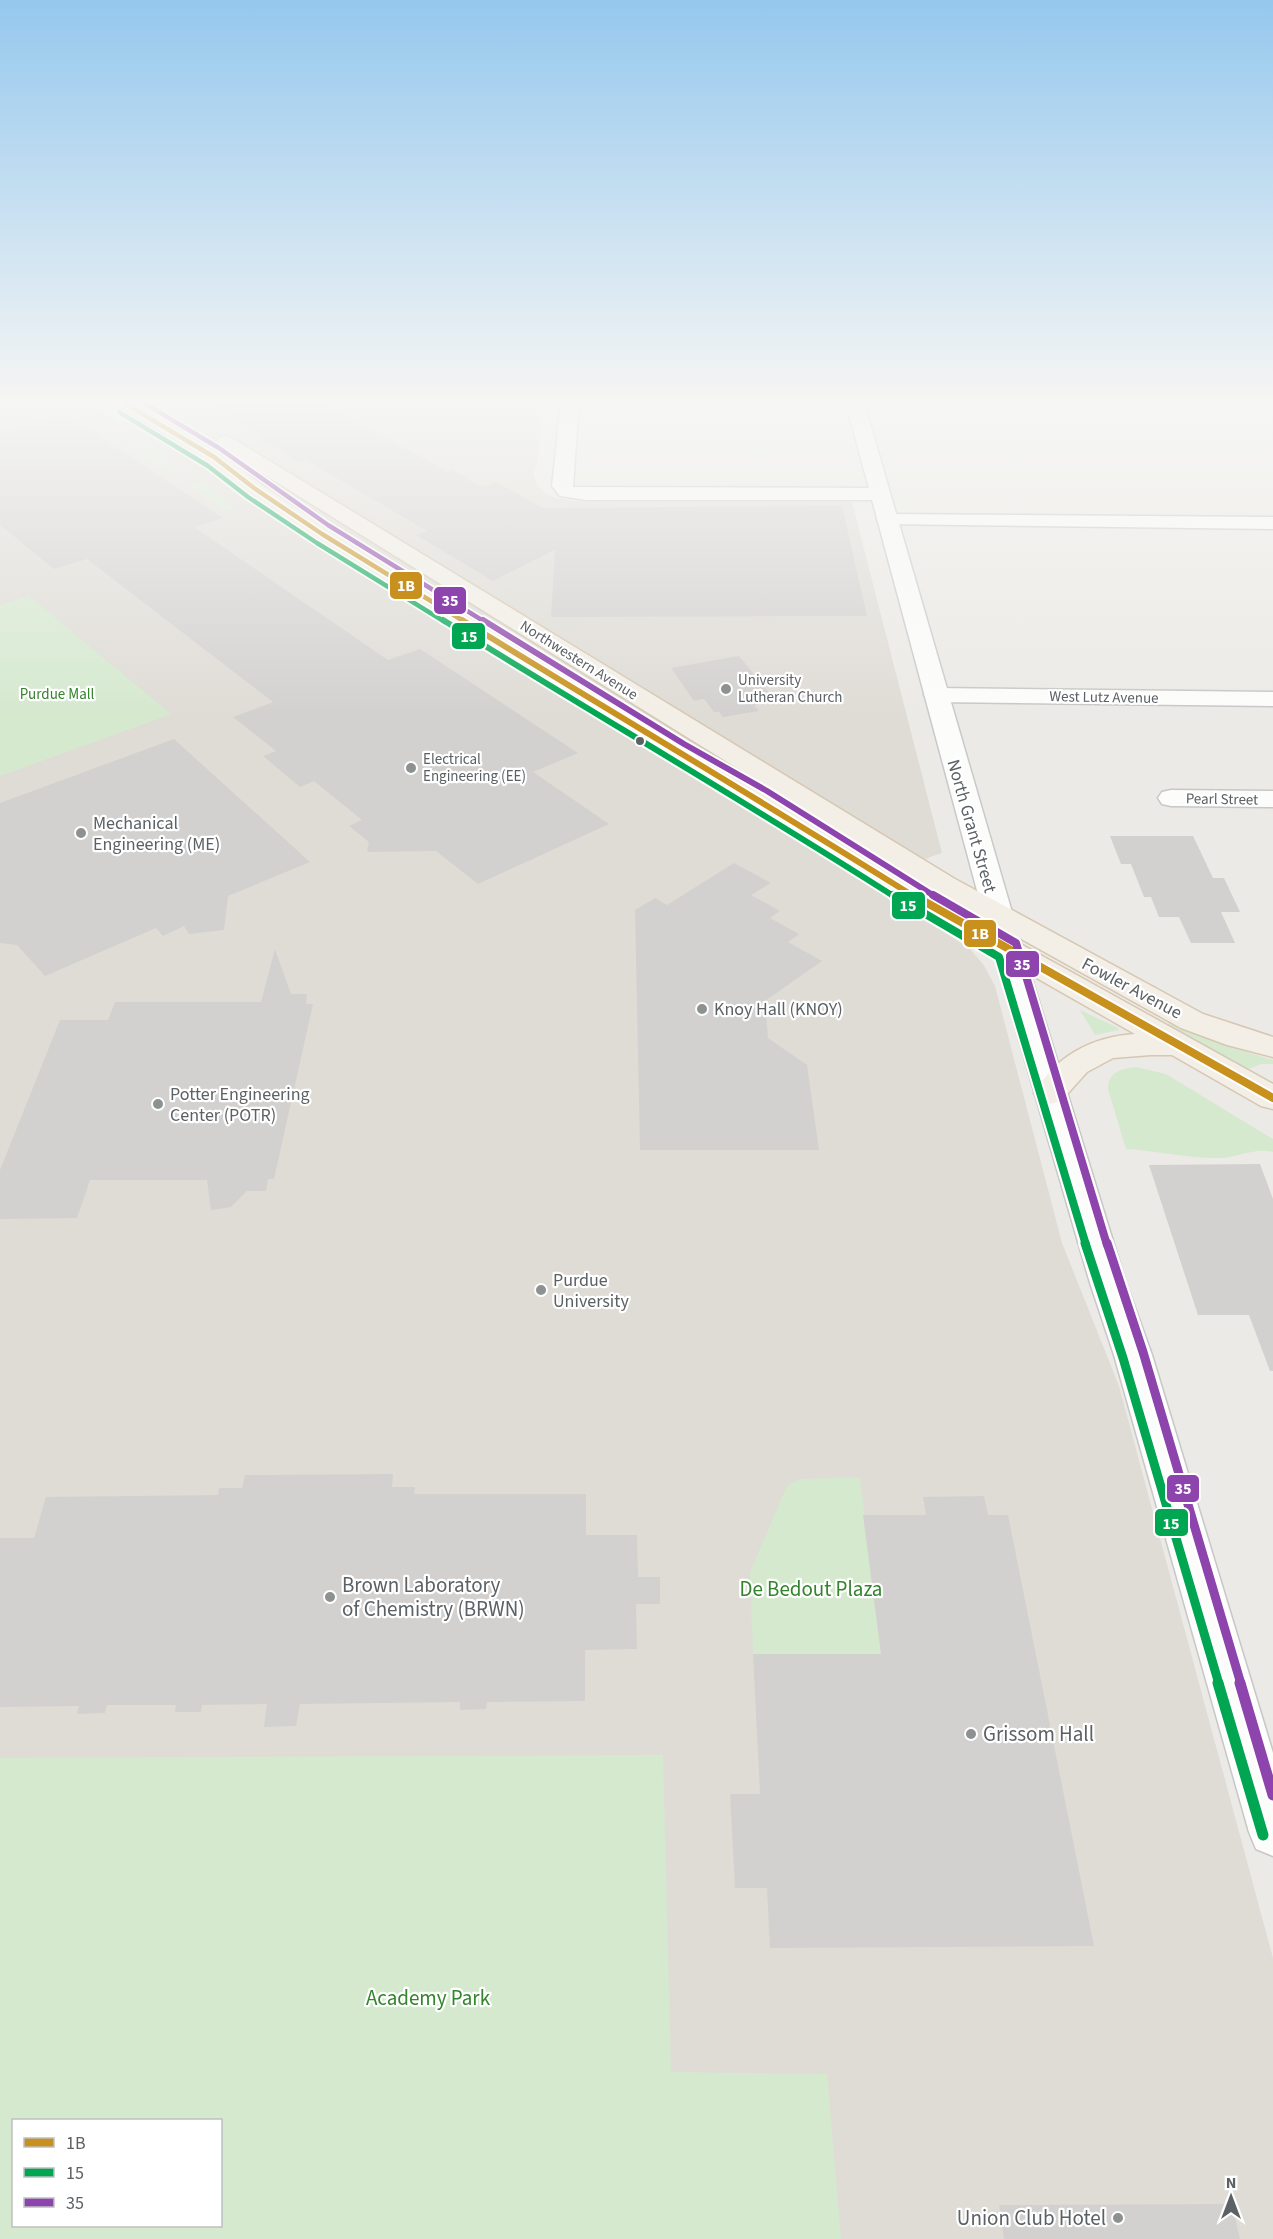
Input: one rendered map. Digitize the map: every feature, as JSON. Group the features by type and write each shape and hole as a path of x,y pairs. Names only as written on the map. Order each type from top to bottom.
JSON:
{"main road":[{"name":"Northwestern Avenue","path":"283,507 322,534 670,747 761,800 917,898 1273,1098"},
{"name":"Northwestern Avenue","path":"332,507 945,885 997,914"},
{"name":"Fowler Avenue","path":"997,914 1192,1021 1238,1038 1273,1047"},
{"path":"1050,1093 1061,1077 1081,1060 1100,1049 1119,1044 1176,1045"}],"street":[{"name":"North Grant Street","path":"883,507 997,914 1108,1283 1133,1355 1273,1832"},
{"path":"887,520 1273,523"},
{"name":"West Lutz Avenue","path":"936,695 1273,699"},
{"name":"Pearl Street","path":"1171,798 1273,799"}],"shaded area":[{"name":"Purdue University","path":"0,507 853,507 942,853 930,857 875,887 970,949 983,964 995,986 1062,1243 1119,1386 1273,1958 1273,2239 0,2239"}],"green space":[{"path":"220,507 234,507 234,508 225,511"},
{"name":"Purdue Mall","path":"29,596 171,714 0,776 0,605"},
{"path":"1080,1010 1118,1028 1119,1030 1095,1035"},
{"path":"1169,1023 1224,1045 1273,1060 1273,1064 1261,1064 1249,1069 1167,1025"},
{"path":"1136,1067 1166,1074 1273,1139 1273,1152 1260,1151 1218,1158 1126,1149 1108,1089 1110,1079 1116,1072"},
{"name":"De Bedout Plaza","path":"860,1477 881,1654 753,1654 750,1572 787,1486 800,1479"},
{"name":"Academy Park","path":"663,1755 671,2072 827,2074 841,2239 0,2239 0,1758"}],"building":[{"path":"0,507 207,507 223,518 194,527 388,660 420,649 578,753 533,772 609,824 478,884 436,851 367,852 369,842 349,826 362,820 314,781 300,787 263,756 276,751 233,717 273,702 87,559 54,569 0,525"},
{"path":"387,507 842,507 867,616 551,617 555,550 493,581 416,535 427,531"},
{"name":"University Lutheran Church","path":"739,656 776,701 754,705 759,711 723,717 719,712 714,712 704,699 694,701 671,668"},
{"name":"Mechanical Engineering (ME)","path":"174,739 310,862 228,896 224,930 189,934 184,926 163,936 156,928 45,976 17,945 0,943 0,803"},
{"path":"1110,836 1193,836 1213,878 1224,878 1240,912 1221,912 1235,943 1191,943 1179,917 1159,917 1151,897 1144,897 1131,864 1121,864"},
{"name":"Knoy Hall (KNOY)","path":"734,863 771,883 751,895 780,911 770,918 799,934 788,942 822,961 765,1001 768,1038 807,1065 819,1150 640,1150 635,910 655,898 667,905"},
{"name":"Potter Engineering Center (POTR)","path":"275,949 291,994 307,994 306,1004 313,1004 274,1179 268,1179 266,1191 247,1191 231,1207 211,1210 207,1180 90,1180 77,1218 0,1219 0,1170 60,1020 108,1020 115,1002 261,1002"},
{"path":"1260,1164 1273,1199 1273,1371 1270,1371 1249,1315 1198,1315 1149,1165"},
{"name":"Brown Laboratory of Chemistry (BRWN)","path":"393,1474 392,1487 415,1487 414,1494 586,1494 586,1535 637,1535 638,1577 660,1577 660,1604 636,1604 637,1649 585,1650 585,1701 487,1702 486,1709 460,1710 460,1702 300,1704 296,1726 264,1727 267,1704 202,1705 201,1712 175,1712 176,1705 107,1705 105,1713 77,1714 79,1706 0,1707 0,1538 34,1538 46,1497 218,1495 219,1488 242,1488 245,1475"},
{"name":"Grissom Hall","path":"984,1496 988,1515 1008,1515 1094,1946 770,1948 767,1888 735,1888 730,1794 760,1794 753,1654 881,1654 863,1515 926,1515 923,1497"},
{"name":"Union Club Hotel","path":"1232,2204 1240,2239 1004,2239 999,2205"}],"transit line":[{"name":"15","path":"264,507 317,543 674,762 756,809 911,907 999,957 1098,1286 1123,1358 1263,1835"},
{"name":"1B","path":"283,507 322,534 679,753 761,800 917,898 1273,1098"},
{"name":"35","path":"302,507 684,744 767,791 922,889 1016,943 1118,1280 1143,1352 1273,1795"}],"place":[{"name":"University Lutheran Church","path":"726,689"},
{"name":"Electrical Engineering (EE)","path":"411,768"},
{"name":"Mechanical Engineering (ME)","path":"81,833"},
{"name":"Knoy Hall (KNOY)","path":"702,1009"},
{"name":"Potter Engineering Center (POTR)","path":"158,1104"},
{"name":"Purdue University","path":"541,1290"},
{"name":"Brown Laboratory of Chemistry (BRWN)","path":"330,1597"},
{"name":"Grissom Hall","path":"971,1734"},
{"name":"Union Club Hotel","path":"1118,2218"}]}
